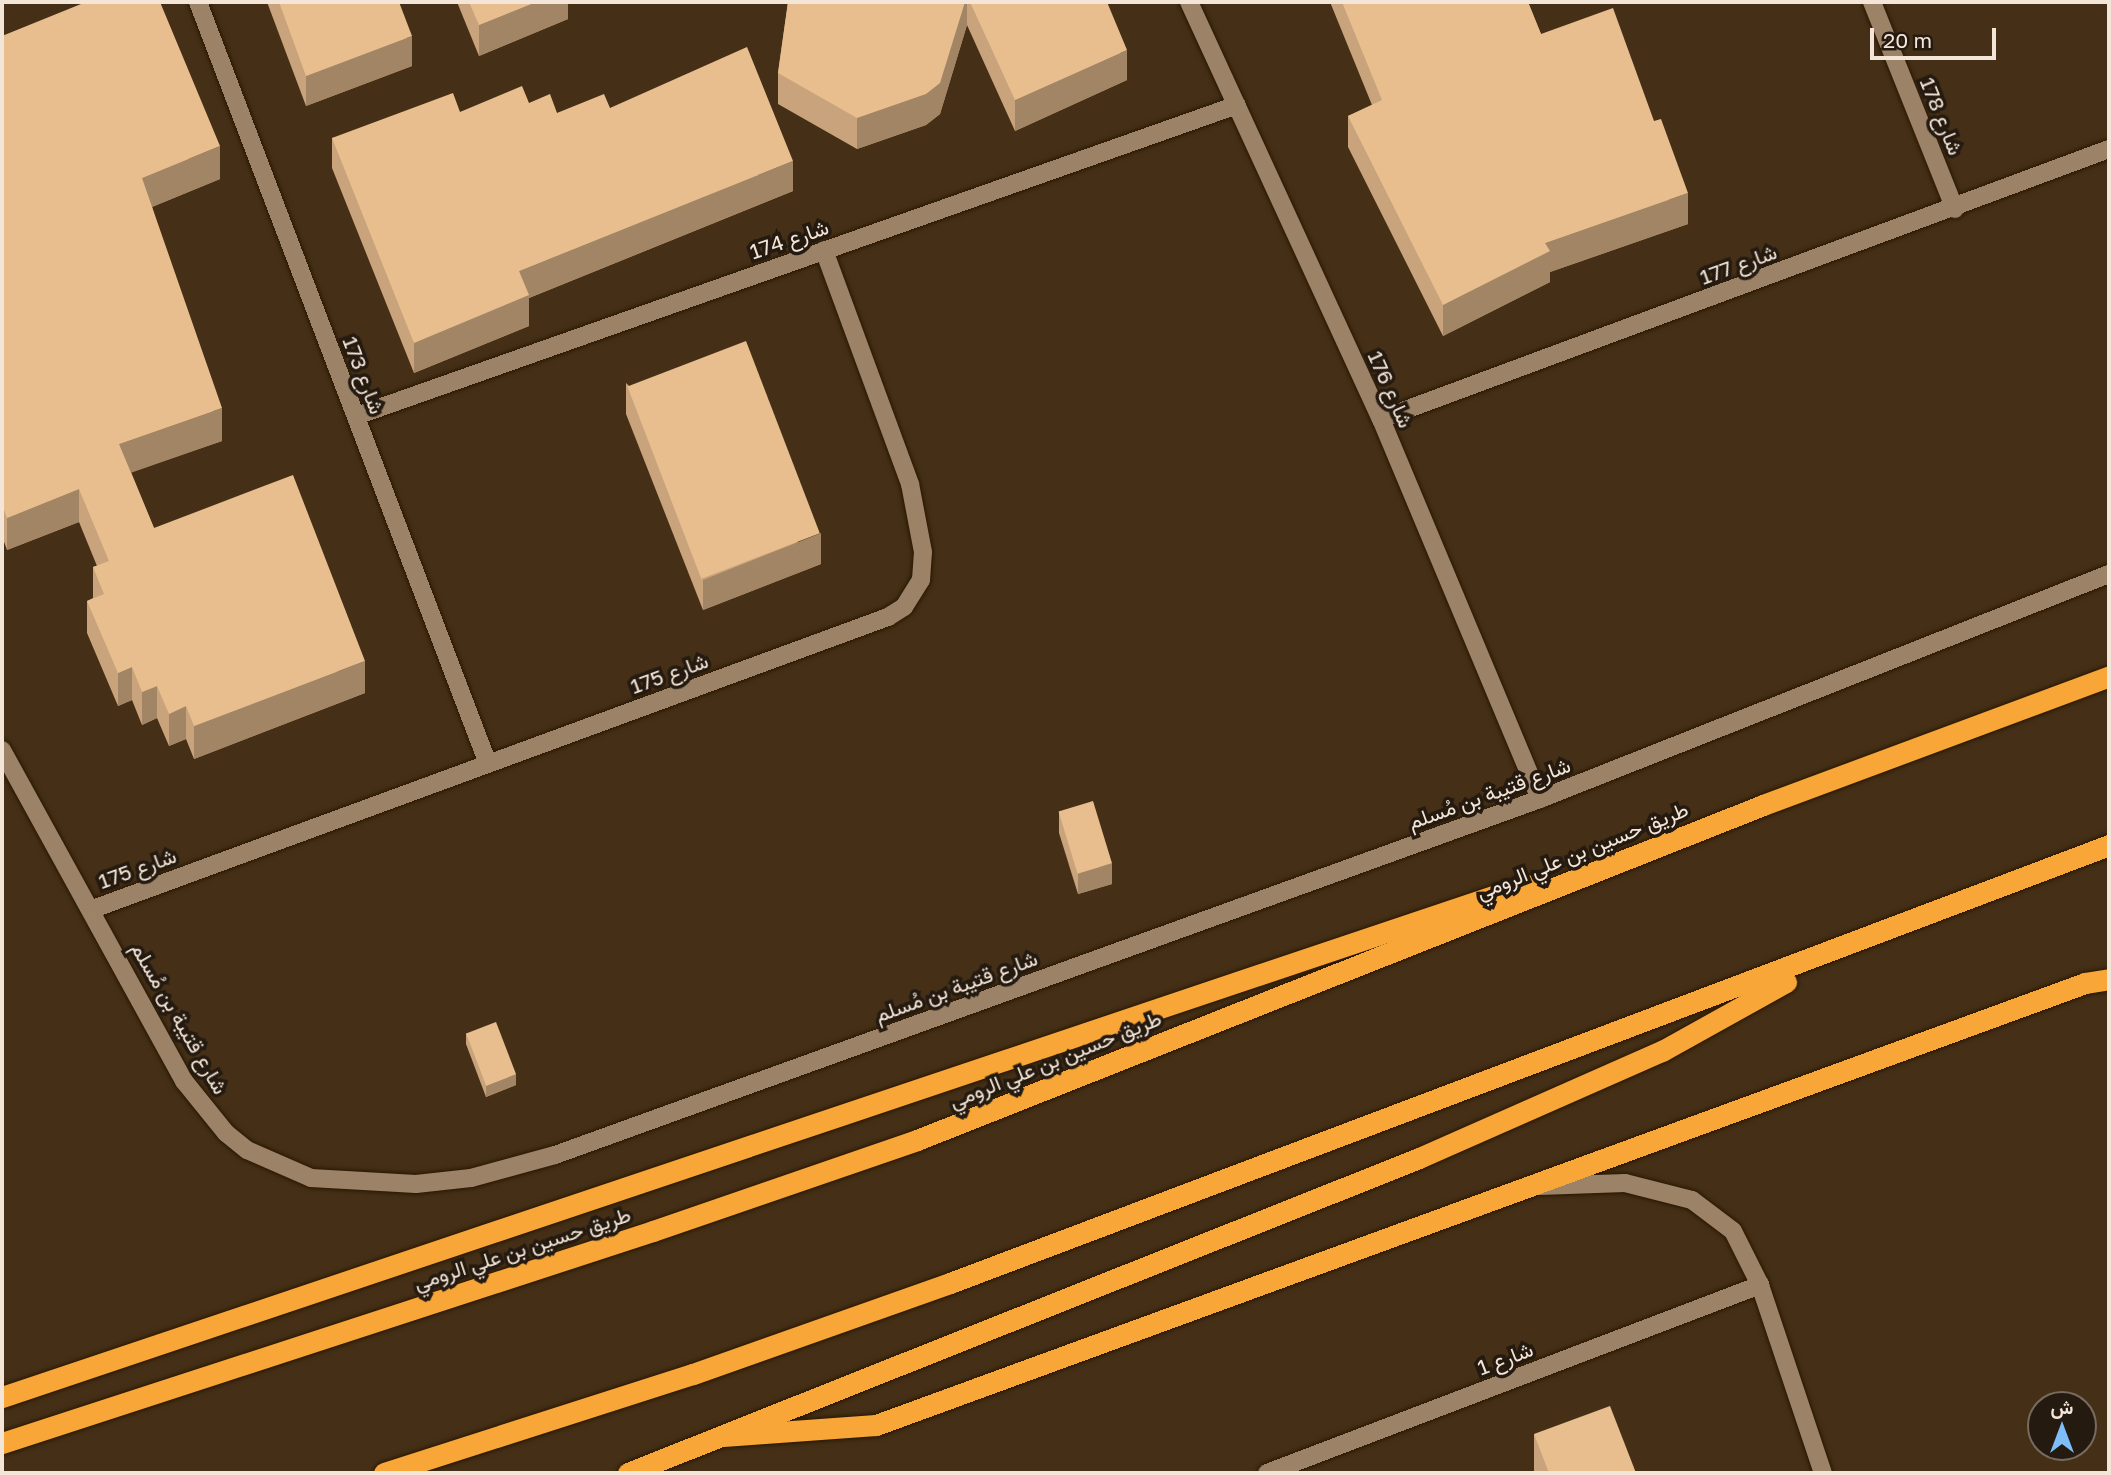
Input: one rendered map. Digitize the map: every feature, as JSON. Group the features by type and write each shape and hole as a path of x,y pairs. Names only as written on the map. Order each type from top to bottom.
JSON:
{"highway":[{"name":"طريق حسين بن علي الرومي","path":"2,1443 639,1236 916,1140 1763,805 2109,676"},
{"path":"2,1397 1763,805"},
{"path":"384,1473 694,1374 950,1283 1849,947 2109,845"},
{"path":"628,1473 1419,1158 1662,1051 1849,947"},
{"path":"723,1436 876,1425 2085,983 2109,979"}],"street":[{"name":"شارع 173","path":"198,2 488,764"},
{"name":"شارع 176","path":"1189,2 1381,419 1540,799"},
{"name":"شارع 178","path":"1872,2 1955,209"},
{"name":"شارع 174","path":"356,416 1237,106"},
{"name":"شارع 177","path":"1381,419 1955,209 2109,149"},
{"name":"شارع 175","path":"93,909 888,617 915,594 923,552 910,484 824,250"},
{"name":"شارع قتيبة بن مُسلم","path":"2,750 93,909 184,1081 226,1133 247,1150 311,1178 416,1184 471,1178 555,1156 1540,799 2109,574"},
{"path":"1531,1186 1625,1183 1692,1200 1733,1231 1760,1285 1823,1473"},
{"name":"شارع 1","path":"1267,1473 1760,1285"}],"building":[{"path":"86,2 160,2 220,146 142,178 222,408 119,444 154,528 293,475 365,661 194,726 186,706 169,714 157,686 142,692 132,667 118,673 87,601 104,594 93,567 109,561 79,489 7,518 2,504 2,36"},
{"path":"279,2 399,2 412,36 306,76"},
{"path":"469,2 536,2 479,25"},
{"path":"788,2 965,2 940,83 926,94 857,118 778,73"},
{"path":"970,2 1107,2 1127,50 1015,100"},
{"path":"1342,2 1528,2 1541,34 1613,8 1654,121 1661,119 1688,193 1545,243 1550,251 1443,305 1348,116 1382,100"},
{"path":"747,47 793,161 519,271 529,295 414,343 332,138 453,93 460,112 522,86 529,103 550,94 557,113 604,94 610,108"},
{"path":"746,341 820,533 701,579 627,387"},
{"path":"1093,801 1112,863 1078,874 1059,812"},
{"path":"496,1022 516,1074 486,1086 466,1033"},
{"path":"1610,1406 1636,1473 1549,1473 1534,1434"}]}
